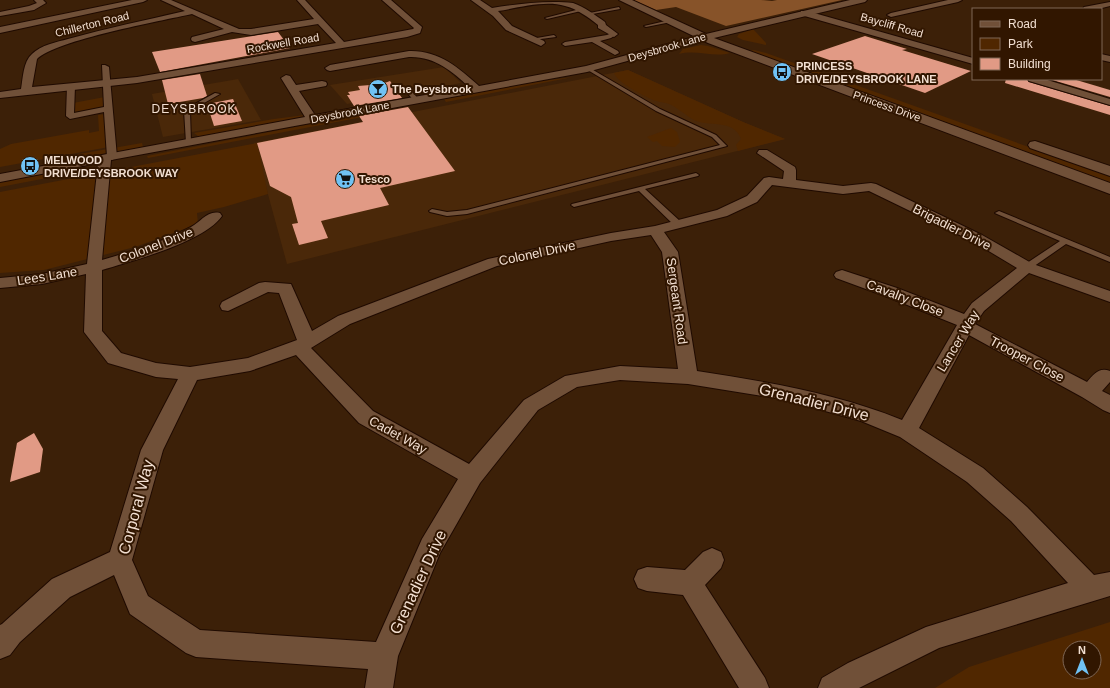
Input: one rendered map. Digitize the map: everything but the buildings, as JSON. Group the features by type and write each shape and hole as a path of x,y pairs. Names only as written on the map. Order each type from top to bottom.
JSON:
{"street":[{"path":"0,30 143,0"},
{"path":"165,0 232,29 251,32 320,21"},
{"path":"301,0 342,45"},
{"path":"474,0 492,10 509,28 537,41"},
{"name":"Deysbrook Lane","path":"0,178 588,68 705,36 862,0"},
{"path":"891,15 956,0"},
{"path":"0,14 30,8 43,1"},
{"name":"Rockwell Road","path":"0,95 153,77 407,34 417,31 418,27 391,1"},
{"path":"492,10 551,2 566,3 587,14 602,24 601,26 614,34 608,38 565,44"},
{"path":"622,4 670,21 705,36"},
{"path":"1092,8 1110,4"},
{"name":"Chillerton Road","path":"26,91 34,56 42,50 66,42 192,12"},
{"name":"Baycliff Road","path":"804,13 971,59"},
{"path":"195,39 232,29"},
{"name":"Princess Drive","path":"705,36 722,38 758,48 916,103"},
{"name":"Princess Drive","path":"705,36 712,41 740,52 1110,189"},
{"path":"594,40 615,53"},
{"path":"740,52 739,50 743,48 758,48"},
{"path":"330,68 409,54 419,54 447,64 477,89"},
{"path":"105,67 108,109 108,158"},
{"path":"286,78 312,120"},
{"path":"1036,80 1110,102"},
{"path":"293,89 322,84"},
{"path":"88,98 90,85"},
{"path":"71,86 70,116 108,109"},
{"path":"1020,140 1110,171"},
{"path":"763,153 790,170 789,183"},
{"name":"Colonel Drive","path":"108,158 94,267 93,332 115,358 156,370 190,374 250,364 303,345 344,320 493,262 611,237 655,230 722,213 752,199 769,181"},
{"name":"Brigadier Drive","path":"769,181 843,190 871,187 977,238 1027,267 1110,297"},
{"name":"Colonel Drive","path":"94,267 149,250 197,230 215,216"},
{"name":"Sergeant Road","path":"655,230 670,252 688,376"},
{"name":"Lees Lane","path":"0,283 42,280 94,267"},
{"name":"Lancer Way","path":"908,431 966,324 978,307 1027,267"},
{"name":"Cavalry Close","path":"842,275 891,292 966,324"},
{"path":"228,306 265,287 285,288 303,345"},
{"name":"Trooper Close","path":"966,324 1110,405"},
{"name":"Cadet Way","path":"303,345 366,417 472,476"},
{"name":"Grenadier Drive","path":"379,688 384,656 431,548 472,476 531,406 572,381 620,373 688,376 782,392 866,414 908,431 975,475 1100,586"},
{"name":"Corporal Way","path":"190,374 152,450 120,560 140,606 196,643 384,656"},
{"path":"1089,392 1104,376"},
{"path":"0,645 11,633 61,588 120,560"},
{"path":"690,583 712,560"},
{"path":"647,578 690,583"},
{"path":"690,583 755,688"},
{"name":"Grenadier Drive","path":"832,688 858,673 935,636 1100,586"}],"lane":[{"path":"587,14 622,4"},
{"path":"547,18 580,10"},
{"path":"646,26 670,21"},
{"path":"537,41 554,36"},
{"path":"432,211 447,214 467,212 724,146 714,136 658,110 588,68"},
{"path":"408,90 416,100"},
{"path":"188,142 187,110 217,94"},
{"path":"574,205 696,174"},
{"path":"641,189 678,224"},
{"path":"999,213 1110,260"},
{"path":"1027,267 1065,241"}],"shaded area":[{"path":"633,0 842,0 726,26 676,7 656,10"},
{"path":"444,67 461,83 347,104 330,85"},
{"path":"628,70 743,122 785,139 287,264 254,143"},
{"path":"238,79 261,120 163,137 152,94"}],"green space":[{"path":"753,29 766,43 766,45 743,40 737,37 739,34"},
{"path":"701,45 730,53 718,55 692,52 679,54 683,49"},
{"path":"754,50 1110,176 1110,184 750,51"},
{"path":"628,70 743,122 785,139 738,151 736,145 741,139 738,132 732,128 720,124 698,122 669,104 653,100 636,91 616,77 614,73"},
{"path":"573,77 446,102 444,99 527,83"},
{"path":"105,97 106,108 74,114 73,103"},
{"path":"372,112 373,115 148,158 147,156"},
{"path":"106,114 109,147 0,167 0,149 11,144 89,130 89,133 99,131 98,115"},
{"path":"305,115 300,118 201,136 194,133 274,119"},
{"path":"671,128 677,132 680,142 675,147 662,146 657,141 653,142 647,137"},
{"path":"142,143 143,147 74,159 73,155"},
{"path":"257,143 268,194 197,213 198,224 135,247 44,270 0,273 0,192"},
{"path":"81,168 89,170 0,187 0,182"},
{"path":"1110,622 1110,688 935,688 969,667"}],"place":[{"name":"PRINCESS DRIVE/DEYSBROOK LANE","path":"782,72"},
{"name":"The Deysbrook","path":"378,89"},
{"name":"MELWOOD DRIVE/DEYSBROOK WAY","path":"30,166"},
{"name":"Tesco","path":"345,179"}],"district":[{"name":"DEYSBROOK","path":"194,109"}]}
